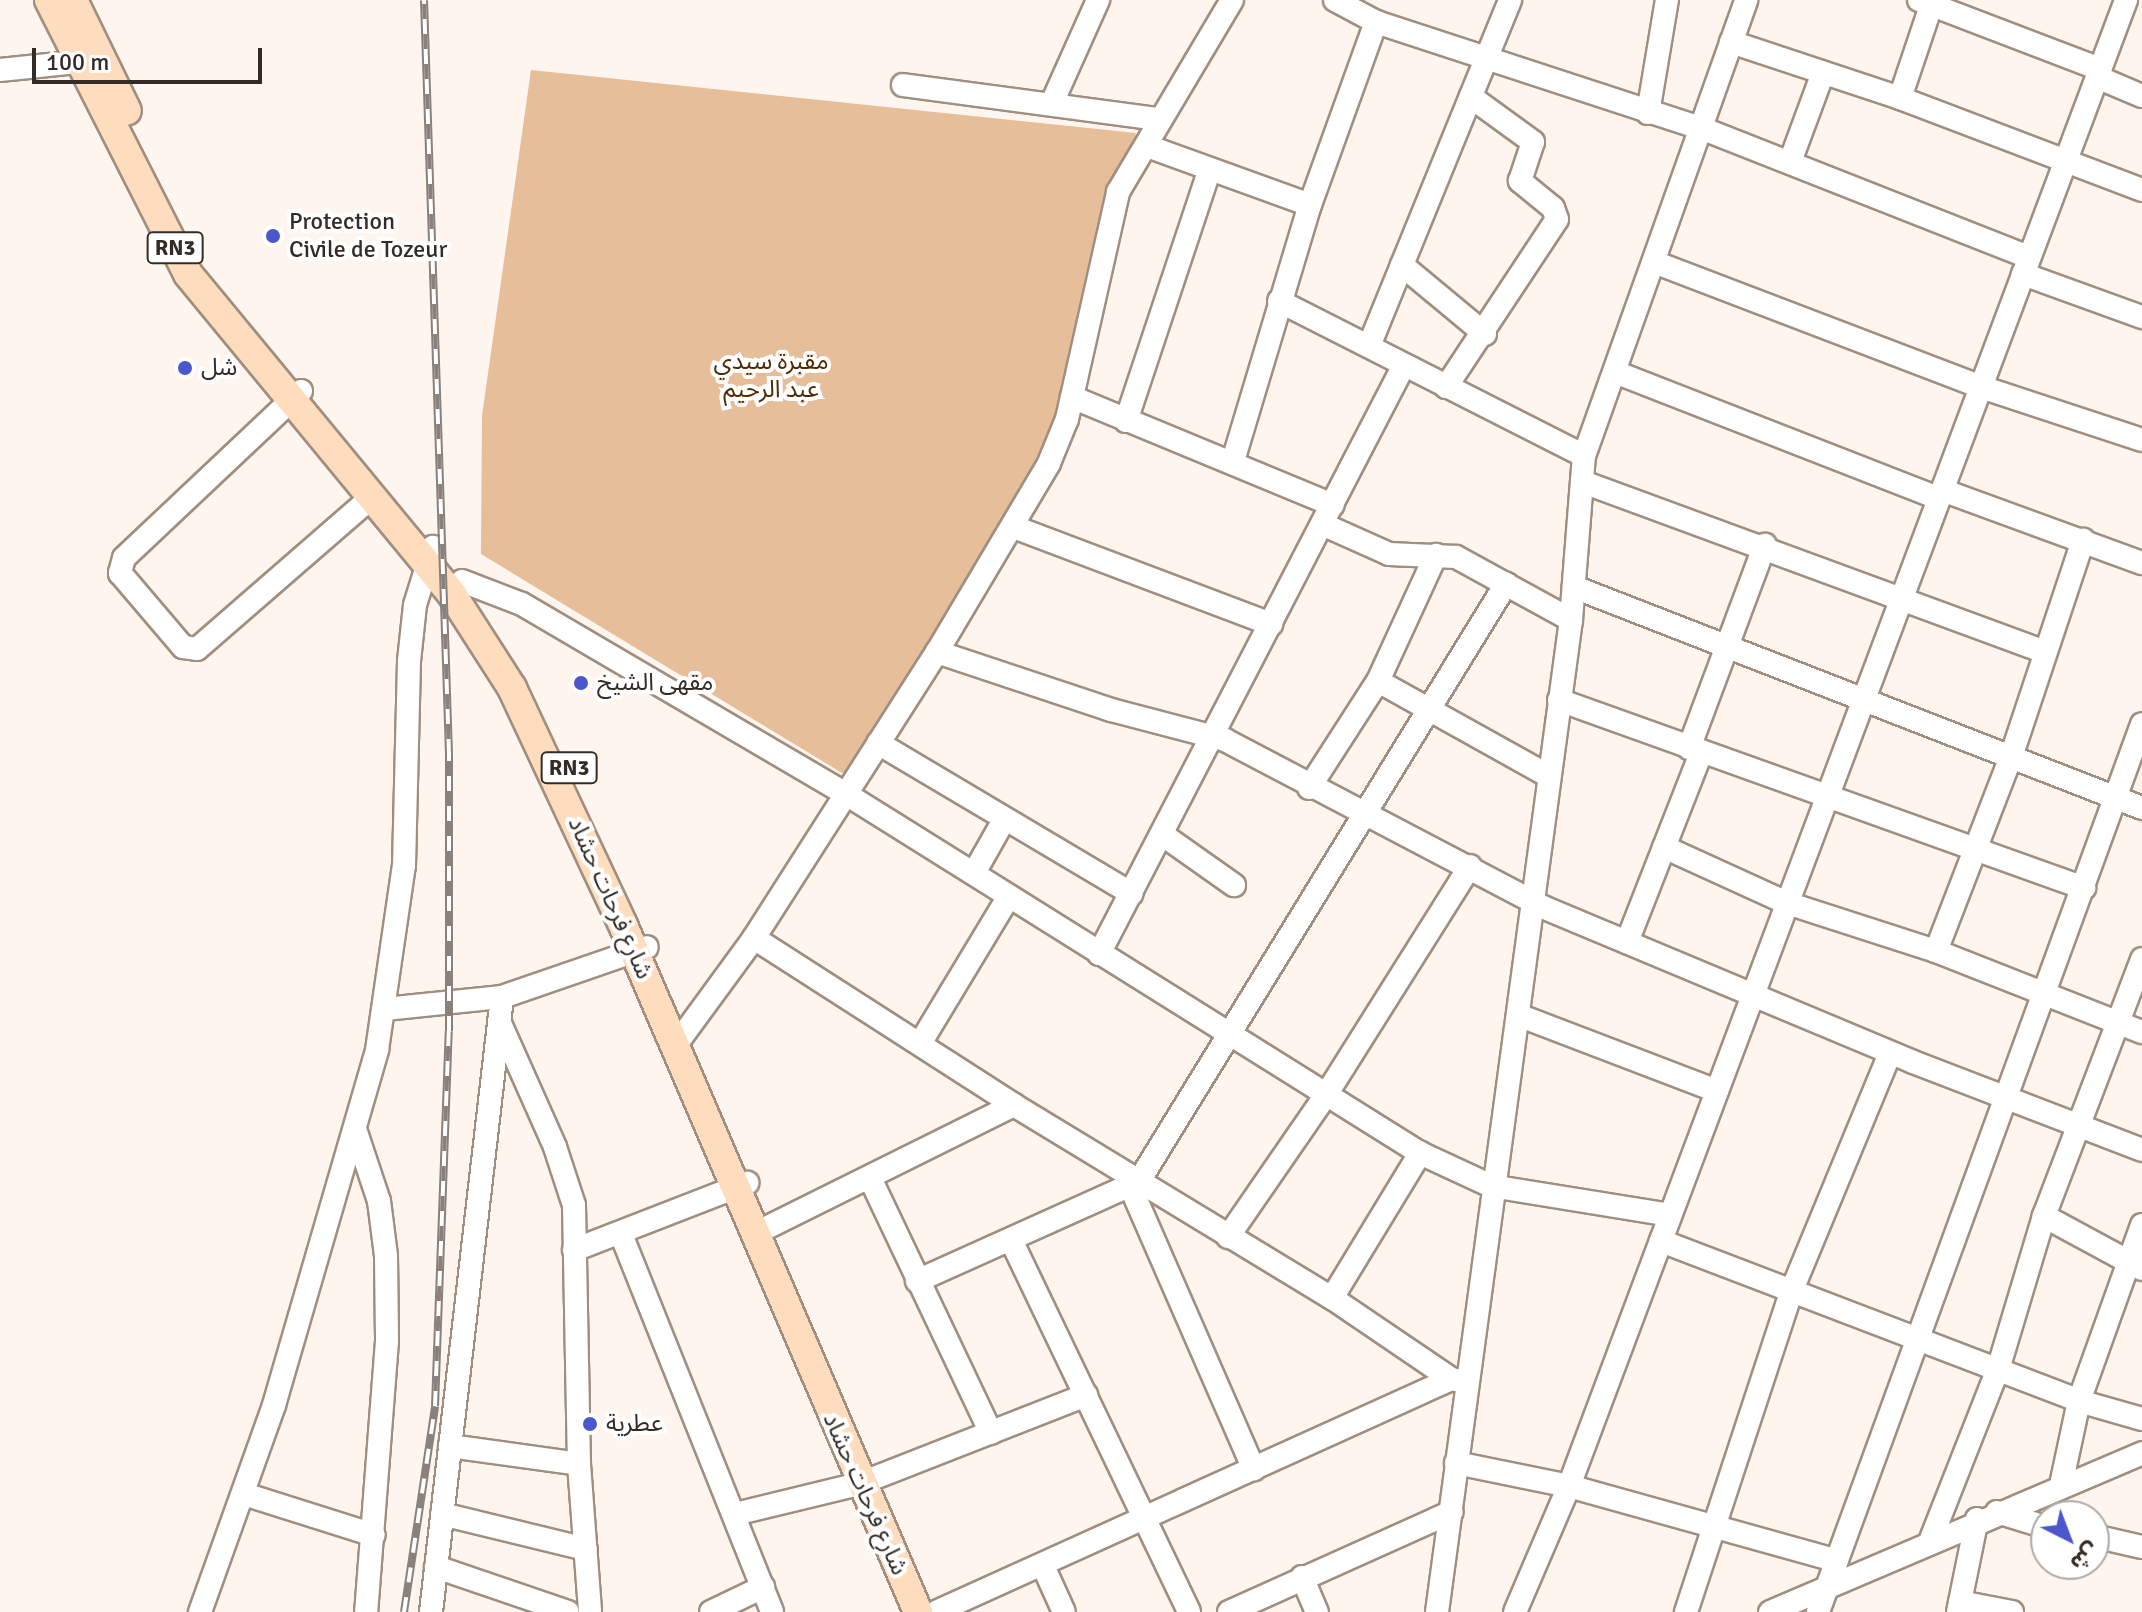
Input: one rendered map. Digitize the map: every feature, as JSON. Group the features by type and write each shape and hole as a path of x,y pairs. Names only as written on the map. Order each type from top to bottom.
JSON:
{"main road":[{"name":"شارع فرحات حشاد","path":"49,0 91,61 204,272 371,498 429,554"},
{"name":"شارع فرحات حشاد","path":"73,0 91,61"},
{"name":"شارع فرحات حشاد","path":"296,396 506,644 547,720 740,1187 867,1481 918,1612"},
{"name":"شارع فرحات حشاد","path":"867,1481 935,1612"}],"street":[{"path":"1052,103 1098,0"},
{"path":"680,1041 754,938 937,652 1014,527 1060,443 1108,220 1129,169 1147,146 1157,119 1232,0"},
{"path":"1335,0 1376,22 1488,55 1790,162 2142,317"},
{"path":"1369,346 1510,0"},
{"path":"1648,113 1667,0"},
{"path":"1437,1612 1452,1512 1458,1380 1518,1015 1547,775 1571,620 1584,456 1746,0"},
{"path":"1900,98 1928,1 2098,73 2142,96"},
{"path":"1515,1612 1569,1486 2098,73 2130,6"},
{"path":"1233,461 1310,205 1376,22"},
{"path":"1731,42 1900,98 2142,190"},
{"path":"0,70 91,61"},
{"path":"1790,162 1823,73"},
{"path":"903,85 1157,119"},
{"path":"1446,387 1485,334 1557,219 1553,208 1520,181 1534,147 1530,137 1471,97"},
{"path":"1147,146 1209,172 1310,205"},
{"path":"1126,421 1209,172"},
{"path":"1654,262 1981,387 2142,440"},
{"path":"1402,265 1485,334"},
{"path":"1279,301 1584,456"},
{"path":"1099,954 1404,365"},
{"path":"1615,372 1940,494 2083,540 2142,563"},
{"path":"296,396 124,558 120,573 183,647 197,649 371,498"},
{"path":"1072,397 1233,461 1328,514 1389,554 1456,557 1571,620"},
{"path":"1583,482 1765,545 2045,652"},
{"path":"1014,527 1271,624"},
{"path":"1936,951 2011,757 2083,540"},
{"path":"1627,942 1664,847 1728,644 1765,545"},
{"path":"200,1612 244,1494 355,1129 385,1009 404,866 409,661 429,554"},
{"path":"1309,788 1378,681 1436,555"},
{"path":"917,1281 1135,1184 1368,812 1506,584"},
{"path":"1574,587 1865,697 2142,808"},
{"path":"457,589 522,604 846,794 1228,1032 1324,1098 1420,1153 1491,1186 1670,1215"},
{"path":"937,652 1232,743 1309,788 1368,812 1531,902 1890,1053 2142,1150"},
{"path":"1378,681 1428,713 1547,775"},
{"path":"1559,700 1826,799 2084,888"},
{"path":"1818,1612 2009,1098 2142,724"},
{"path":"878,743 1132,894"},
{"path":"974,873 1004,820"},
{"path":"1163,835 1234,885"},
{"path":"1664,847 1787,903 1936,951 2142,1032"},
{"path":"1228,1237 1324,1098 1470,866"},
{"path":"921,1042 1009,896"},
{"path":"754,938 921,1042 1135,1184 1332,1298 1458,1380"},
{"path":"385,1009 502,997 640,949"},
{"path":"1931,1539 1999,1366 2044,1216 2142,959"},
{"path":"431,1612 502,997"},
{"path":"1518,1015 1717,1091"},
{"path":"499,1020 568,1181 574,1250 579,1464 590,1612"},
{"path":"1686,1612 1792,1290 1890,1053"},
{"path":"762,1232 1014,1105"},
{"path":"355,1129 379,1201 386,1256 374,1535 366,1612"},
{"path":"1332,1298 1420,1153"},
{"path":"870,1178 991,1433"},
{"path":"1135,1184 1254,1469"},
{"path":"574,1250 740,1187"},
{"path":"2044,1216 2134,1266"},
{"path":"2061,1485 2079,1401 2134,1266 2142,1225"},
{"path":"621,1234 772,1612"},
{"path":"1011,1240 1148,1520 1189,1612"},
{"path":"1661,1241 1999,1366 2079,1401 2142,1419"},
{"path":"935,1612 1044,1568 1254,1469 1458,1380"},
{"path":"735,1514 867,1481 1086,1395"},
{"path":"450,1446 579,1464"},
{"path":"1770,1612 1987,1515 2142,1453"},
{"path":"1456,1463 1569,1486 1837,1561"},
{"path":"244,1494 374,1535"},
{"path":"1229,1612 1452,1512"},
{"path":"442,1514 586,1549"},
{"path":"1987,1515 2030,1524"},
{"path":"1987,1515 1959,1607 2012,1612"},
{"path":"2110,1540 2142,1547"},
{"path":"436,1567 568,1612"},
{"path":"1044,1568 1064,1612"},
{"path":"1302,1577 1317,1612"},
{"path":"711,1612 763,1587"}],"green space":[{"name":"مقبرة سيدي عبد الرحيم","path":"531,70 1136,133 1060,443 859,771 842,773 481,554 482,416"}],"railway":[{"path":"404,1612 435,1406 449,1031 449,754 424,0"}],"place":[{"name":"Protection Civile de Tozeur","path":"273,236"},
{"name":"شل","path":"185,368"},
{"name":"مقهى الشيخ","path":"581,683"},
{"name":"عطرية","path":"590,1424"}]}
